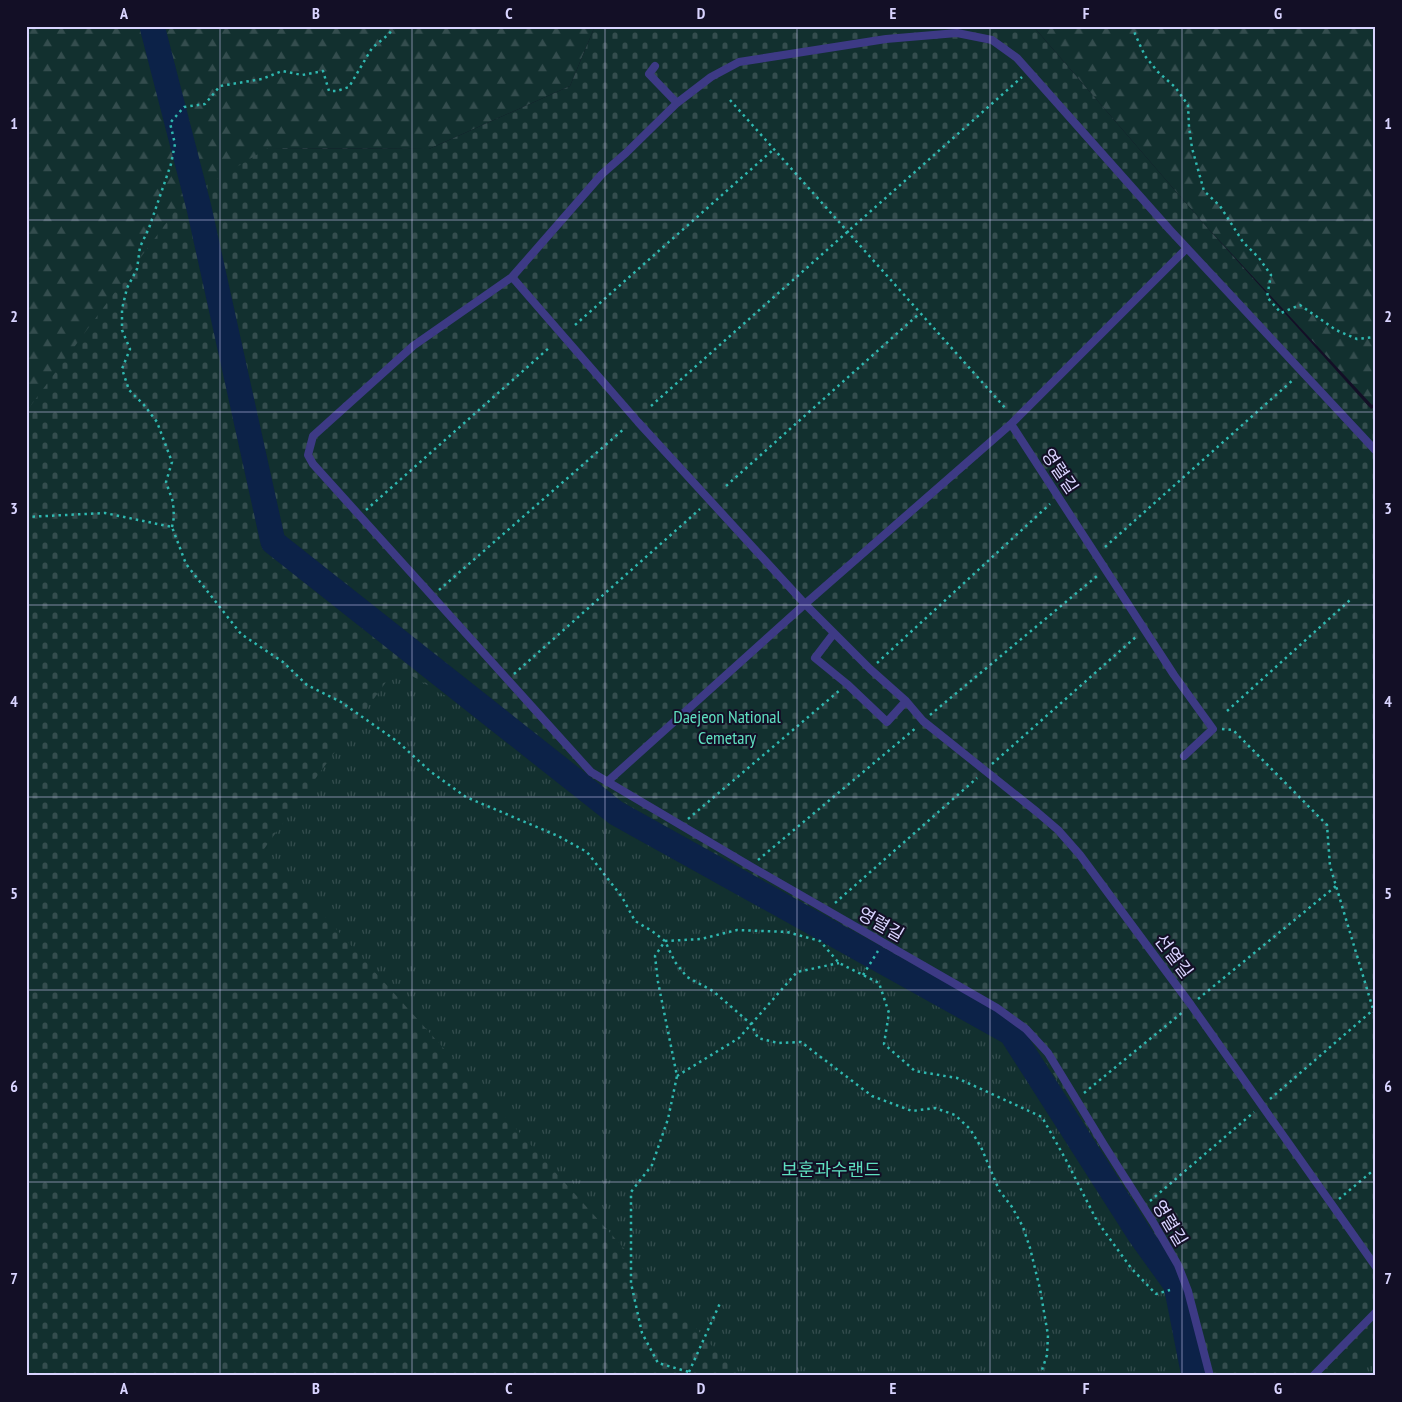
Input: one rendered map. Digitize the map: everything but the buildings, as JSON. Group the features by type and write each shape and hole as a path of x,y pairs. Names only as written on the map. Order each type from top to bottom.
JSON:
{"lane":[{"name":"영렬길","path":"1210,1376 1188,1291 1178,1265 1048,1053 1026,1029 996,1008 591,772 359,516 313,464 308,455 313,436 413,346 512,277 602,174 677,103 711,77 739,62 886,39 957,33 992,40 1016,58 1187,248 1376,451"},
{"path":"654,66 649,74 677,103"},
{"path":"607,782 805,604 1010,424 1187,248"},
{"path":"512,277 638,422 805,604 834,633 870,669 906,701 887,722 847,684 815,658 834,633"},
{"name":"영렬길","path":"1010,424 1174,675 1213,729"},
{"name":"선열길","path":"906,701 924,721 1058,830 1080,855 1191,1005 1376,1267"},
{"path":"1184,756 1213,729"},
{"path":"1313,1376 1376,1312"}],"path":[{"path":"395,26 389,34 372,48 349,87 337,91 329,91 323,71 302,75 282,71 262,79 220,86 205,104 184,107 170,123 175,144 171,164 149,228 140,247 137,269 127,288 122,309 122,330 130,349 122,369 129,390 157,422 172,462 166,482 173,502 174,518 172,527 186,564 241,634 283,662 307,685 341,702 398,742 431,772 466,797 558,836 587,852 622,897 635,921 652,930 665,941 674,962 687,977 712,991 751,1024 758,1038 778,1043 801,1042 840,1074 872,1096 912,1111 935,1108 948,1112 955,1115 970,1129 981,1147 999,1190 1012,1207 1023,1227 1030,1248 1048,1335 1047,1356 1040,1376"},
{"path":"1134,26 1135,34 1145,56 1158,72 1175,87 1188,105 1188,127 1204,191 1220,206 1243,242 1259,258 1271,275 1267,297 1281,312 1300,305 1336,330 1357,339 1376,337"},
{"path":"650,406 1026,74"},
{"path":"730,100 1006,410"},
{"path":"575,325 774,149"},
{"path":"726,486 920,313"},
{"path":"359,516 550,347"},
{"path":"1105,547 1294,379"},
{"path":"432,596 625,428"},
{"path":"870,669 1058,496"},
{"path":"508,680 700,509"},
{"path":"26,517 105,512 172,527"},
{"path":"1226,711 1350,600"},
{"path":"681,826 847,684"},
{"path":"1213,729 1233,730 1327,825 1330,866 1376,1019"},
{"path":"1076,1099 1336,886"},
{"path":"665,941 701,939 737,930 786,932 820,941 839,963 879,983 889,1013 884,1044 915,1071 956,1078 1042,1117 1097,1221 1125,1260 1156,1294 1170,1290"},
{"path":"665,941 655,956 658,982 677,1076 668,1119 652,1165 631,1192 631,1283 642,1333 658,1363 689,1372 693,1376"},
{"path":"863,975 877,952"},
{"path":"677,1076 739,1038 797,972 839,963"},
{"path":"1332,1205 1376,1168"},
{"path":"689,1372 721,1301"}],"green space":[{"path":"26,26 595,26 570,86 429,149 268,148 26,1376"},
{"name":"Daejeon National Cemetary","path":"595,26 1033,26 1204,224 1371,409 1376,406 1376,1376 26,1376 26,412 184,199 268,148 429,149 570,86"},
{"path":"1033,26 1376,26 1376,402 1372,405 1204,224"},
{"name":"보훈과수랜드","path":"397,667 753,879 1043,1058 1150,1225 1185,1303 1201,1376 739,1376 264,849"},
{"path":"1376,1349 1376,1376 1349,1376"}],"waterway":[{"path":"152,26 199,208 273,542 616,813 1011,1033 1140,1235 1176,1285 1194,1376"}]}
